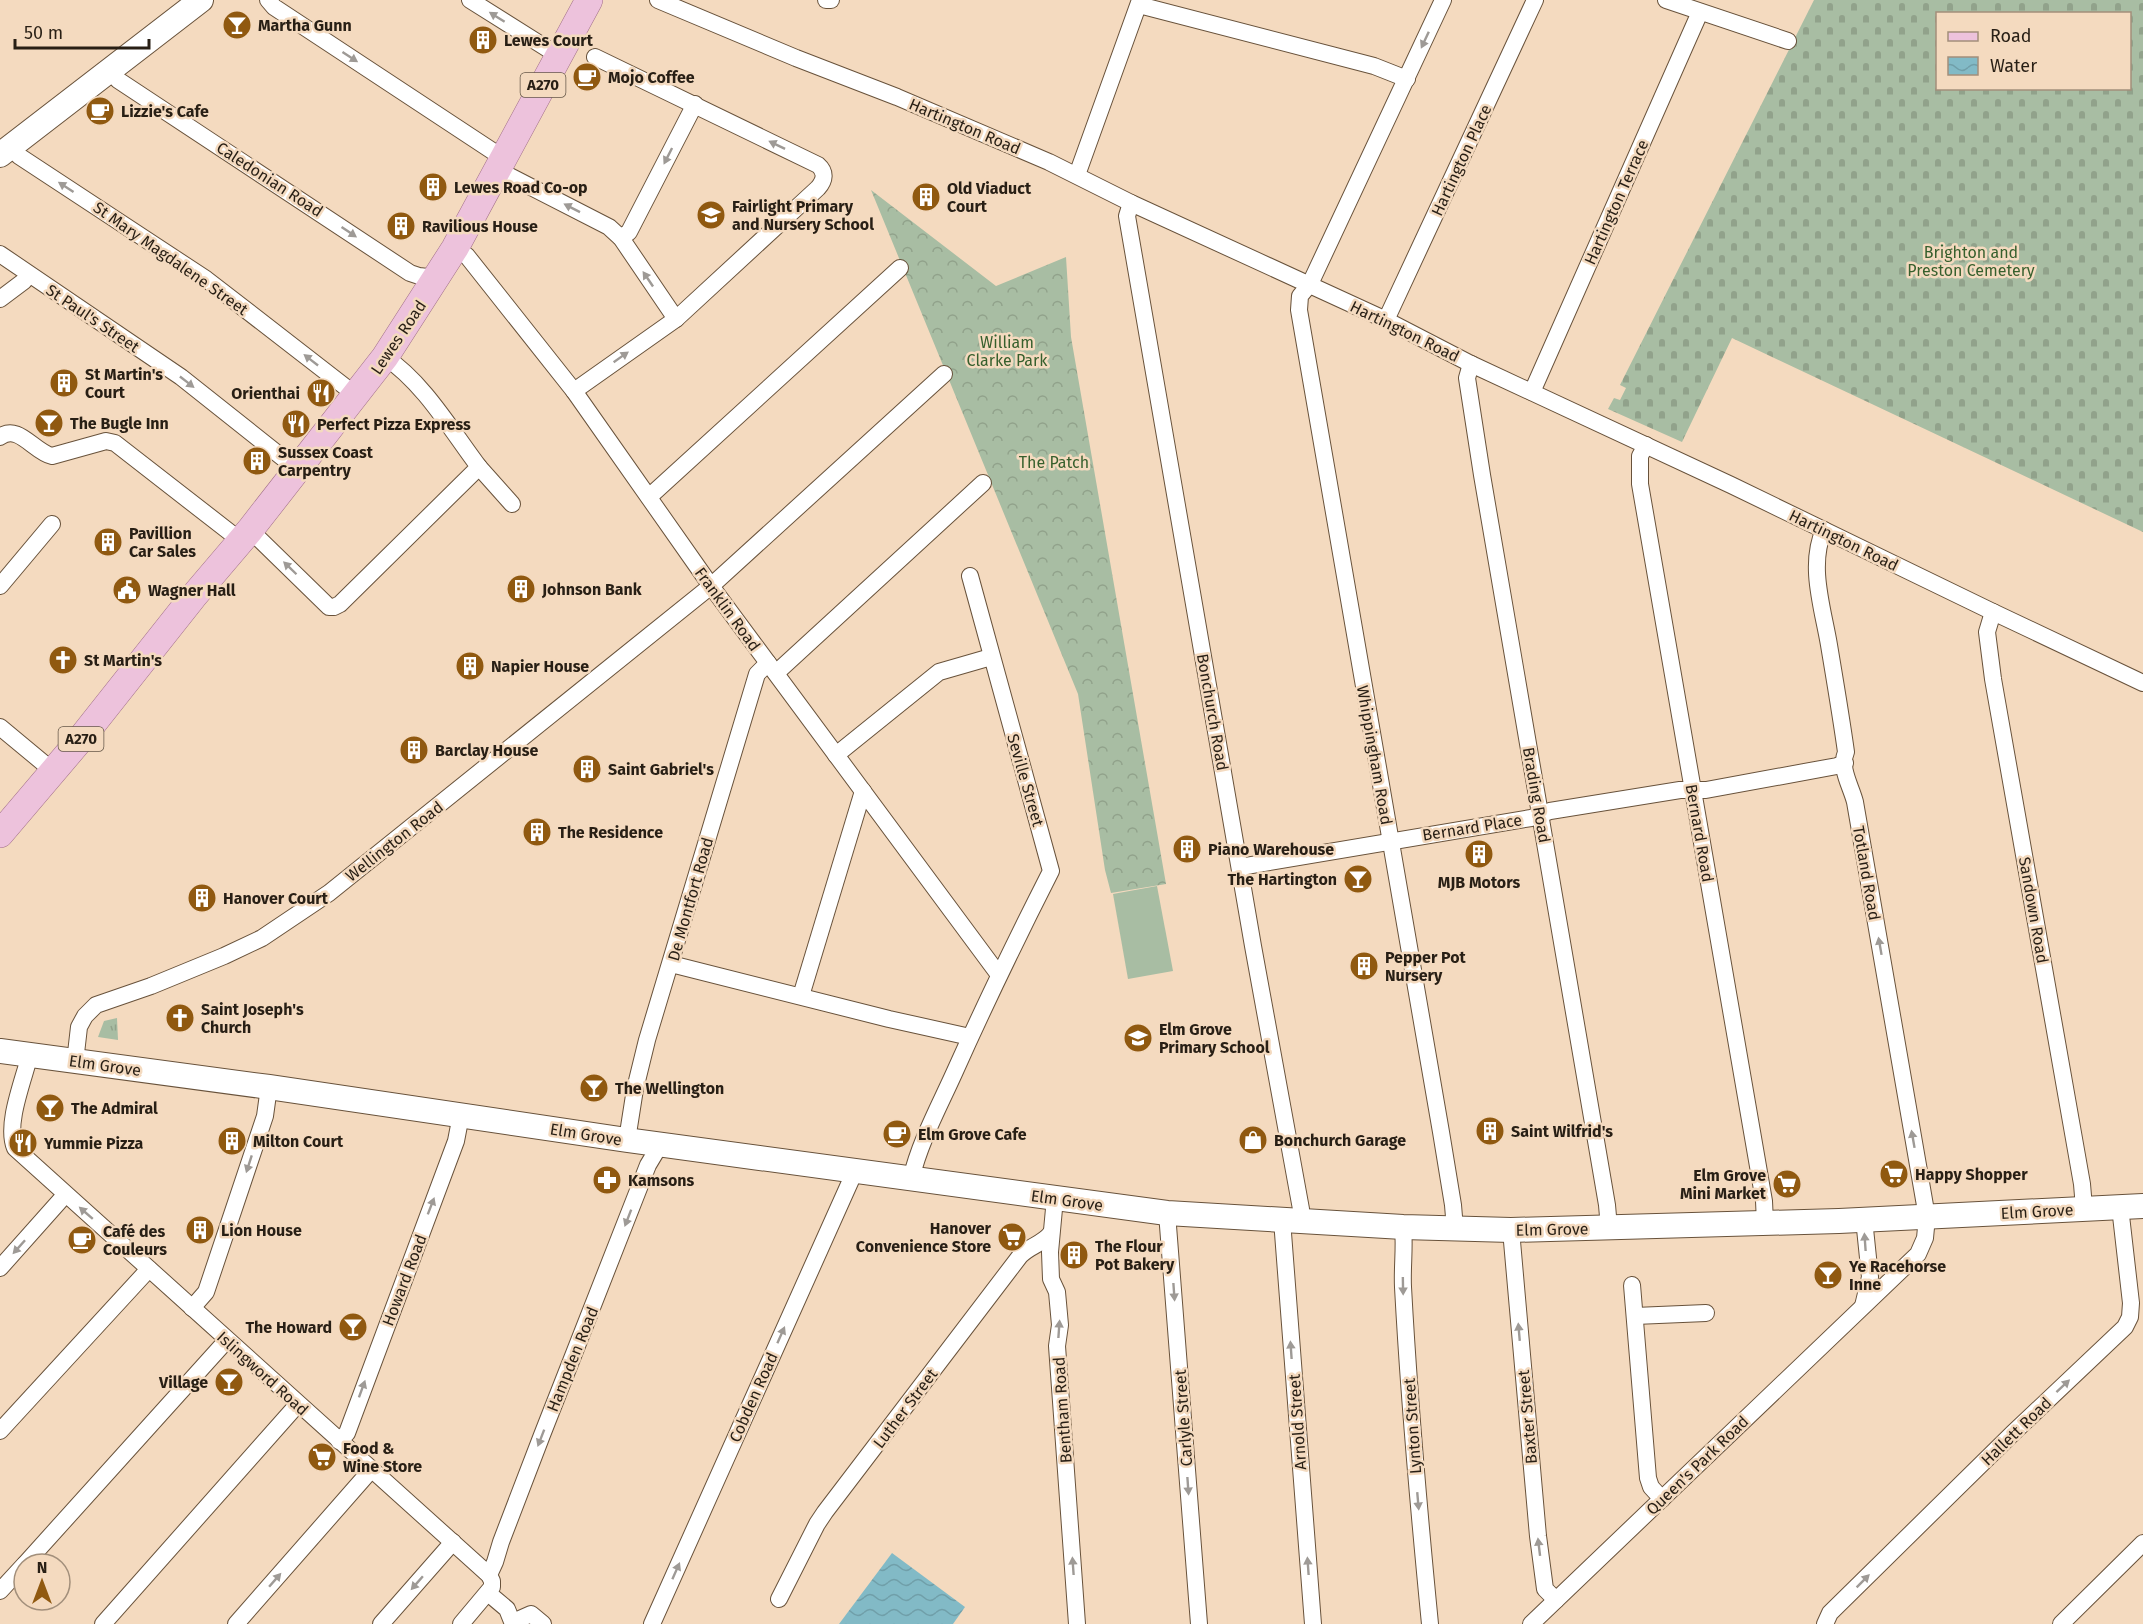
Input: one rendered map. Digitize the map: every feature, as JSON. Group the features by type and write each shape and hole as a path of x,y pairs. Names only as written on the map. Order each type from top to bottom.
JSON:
{"main road":[{"name":"Lewes Road","path":"53,771 160,642 239,533 301,466 385,357 455,248 589,0"},
{"name":"A270","path":"0,834 53,771"}],"street":[{"path":"5,151 201,0"},
{"path":"268,0 274,7 501,164 609,227 621,238 676,319"},
{"path":"470,0 559,56"},
{"name":"Hartington Road","path":"658,0 776,50 908,101 1077,175 1131,203 1386,320 1472,364 2143,683"},
{"name":"Whippingham Road","path":"1443,0 1310,284 1300,297 1300,322 1453,1205 1455,1229"},
{"name":"Hartington Place","path":"1386,320 1535,0"},
{"path":"1666,0 1788,41"},
{"path":"1077,175 1140,2 1374,66 1407,79"},
{"name":"Hartington Terrace","path":"1532,392 1701,12"},
{"path":"574,391 676,319 818,188 824,176 818,165 595,57"},
{"name":"Caledonian Road","path":"109,70 118,80 410,273 436,278"},
{"path":"621,238 629,232 695,104"},
{"name":"St Mary Magdalene Street","path":"5,151 19,156 206,279 357,396"},
{"name":"Bonchurch Road","path":"1131,203 1127,214 1299,1199 1291,1221"},
{"name":"Franklin Road","path":"455,248 467,256 574,391 711,586 999,975"},
{"name":"St Paul's Street","path":"0,254 181,377 283,458 301,466"},
{"path":"649,496 900,268"},
{"path":"0,299 24,281 28,274"},
{"path":"385,357 404,370 416,383 479,467 512,504"},
{"name":"Brading Road","path":"1472,364 1467,378 1474,425 1607,1205 1609,1228"},
{"name":"Wellington Road","path":"75,1062 79,1027 85,1016 96,1005 188,972 234,952 266,935 329,893 711,586 944,375"},
{"path":"4,435 15,433 52,456 106,441 115,443 239,533 329,607 340,604 479,467"},
{"name":"Bernard Road","path":"1646,445 1640,456 1640,484 1764,1201 1765,1223"},
{"name":"De Montfort Road","path":"627,1140 641,1062 757,674 772,668 983,483"},
{"path":"0,586 52,524"},
{"name":"Totland Road","path":"1824,530 1819,542 1817,575 1846,752 1844,758 1847,781 1855,802 1927,1217"},
{"name":"Seville Street","path":"911,1179 914,1165 970,1038 1051,871 970,576"},
{"name":"Sandown Road","path":"1992,612 1988,632 1993,678 2082,1184 2084,1208"},
{"path":"837,755 939,672 991,657"},
{"path":"0,727 53,771"},
{"name":"Bernard Place","path":"1240,867 1531,818 1550,811 1693,789 1706,790 1845,763"},
{"path":"801,996 863,791"},
{"path":"671,964 970,1038"},
{"name":"Elm Grove","path":"0,1051 269,1087 660,1145 1167,1213 1403,1227 1511,1230 1927,1217 2131,1207"},
{"name":"Islingword Road","path":"30,1054 6,1122 15,1148 489,1575"},
{"path":"192,1308 206,1292 265,1116 269,1087"},
{"name":"Howard Road","path":"339,1441 347,1433 456,1141 461,1115"},
{"name":"Hampden Road","path":"489,1575 648,1166 660,1145"},
{"name":"Cobden Road","path":"652,1624 855,1171"},
{"path":"0,1268 65,1195"},
{"name":"Bentham Road","path":"1055,1198 1051,1233 1051,1279 1057,1292 1060,1326 1057,1346 1077,1624"},
{"name":"Hallett Road","path":"1825,1624 1830,1614 2013,1433 2126,1327 2130,1317 2131,1207"},
{"name":"Carlyle Street","path":"1167,1213 1199,1624"},
{"name":"Queen's Park Road","path":"1531,1624 1918,1254 1925,1238 1927,1217"},
{"path":"1863,1306 1870,1277 1864,1219"},
{"name":"Arnold Street","path":"1291,1221 1313,1624"},
{"name":"Lynton Street","path":"1403,1227 1407,1365 1430,1624"},
{"name":"Baxter Street","path":"1511,1230 1539,1547 1545,1589 1556,1600"},
{"name":"Luther Street","path":"779,1599 825,1512 1020,1256 1030,1247 1047,1239 1051,1233"},
{"path":"0,1431 149,1269"},
{"path":"1632,1285 1648,1478 1651,1487 1662,1499"},
{"path":"1635,1316 1706,1313"},
{"path":"35,1552 227,1340"},
{"path":"102,1624 298,1404"},
{"path":"236,1624 371,1470"},
{"path":"381,1624 453,1542"},
{"path":"2061,1624 2143,1543"},
{"path":"461,1624 492,1587 489,1575"},
{"path":"0,1591 12,1578"},
{"path":"488,1593 507,1609 513,1623 531,1614 543,1624"}],"green space":[{"name":"Brighton and Preston Cemetery","path":"1814,0 2143,0 2143,532 1732,338 1682,442 1608,409 1614,398 1620,400 1626,388 1620,385"},
{"name":"William Clarke Park","path":"871,190 996,286 1066,257 1071,337 1166,884 1111,893 1105,870 1078,694"},
{"path":"1157,886 1173,971 1128,979 1113,894"},
{"path":"117,1018 118,1040 98,1037 104,1021"}],"water":[{"path":"892,1553 965,1607 953,1624 839,1624"}],"place":[{"name":"Martha Gunn","path":"237,25"},
{"name":"Lewes Court","path":"483,40"},
{"name":"Mojo Coffee","path":"587,77"},
{"name":"Lizzie's Cafe","path":"100,111"},
{"name":"Lewes Road Co-op","path":"433,187"},
{"name":"Old Viaduct Court","path":"926,197"},
{"name":"Fairlight Primary and Nursery School","path":"711,215"},
{"name":"Ravilious House","path":"401,226"},
{"name":"St Martin's Court","path":"64,383"},
{"name":"Orienthai","path":"321,393"},
{"name":"The Bugle Inn","path":"49,423"},
{"name":"Perfect Pizza Express","path":"296,424"},
{"name":"Sussex Coast Carpentry","path":"257,461"},
{"name":"Pavillion Car Sales","path":"108,542"},
{"name":"Johnson Bank","path":"521,589"},
{"name":"Wagner Hall","path":"127,590"},
{"name":"St Martin's","path":"63,660"},
{"name":"Napier House","path":"470,666"},
{"name":"Barclay House","path":"414,750"},
{"name":"Saint Gabriel's","path":"587,769"},
{"name":"The Residence","path":"537,832"},
{"name":"Piano Warehouse","path":"1187,849"},
{"name":"MJB Motors","path":"1479,854"},
{"name":"The Hartington","path":"1358,879"},
{"name":"Hanover Court","path":"202,898"},
{"name":"Pepper Pot Nursery","path":"1364,966"},
{"name":"Saint Joseph's Church","path":"180,1018"},
{"name":"Elm Grove Primary School","path":"1138,1038"},
{"name":"The Wellington","path":"594,1088"},
{"name":"The Admiral","path":"50,1108"},
{"name":"Saint Wilfrid's","path":"1490,1131"},
{"name":"Elm Grove Cafe","path":"897,1134"},
{"name":"Bonchurch Garage","path":"1253,1140"},
{"name":"Milton Court","path":"232,1141"},
{"name":"Yummie Pizza","path":"23,1143"},
{"name":"Happy Shopper","path":"1894,1174"},
{"name":"Kamsons","path":"607,1180"},
{"name":"Elm Grove Mini Market","path":"1787,1184"},
{"name":"Lion House","path":"200,1230"},
{"name":"Hanover Convenience Store","path":"1012,1237"},
{"name":"Café des Couleurs","path":"82,1240"},
{"name":"The Flour Pot Bakery","path":"1074,1255"},
{"name":"Ye Racehorse Inne","path":"1828,1275"},
{"name":"The Howard","path":"353,1327"},
{"name":"Village","path":"229,1382"},
{"name":"Food & Wine Store","path":"322,1457"}],"park label":[{"name":"The Patch","path":"1054,462"}]}
